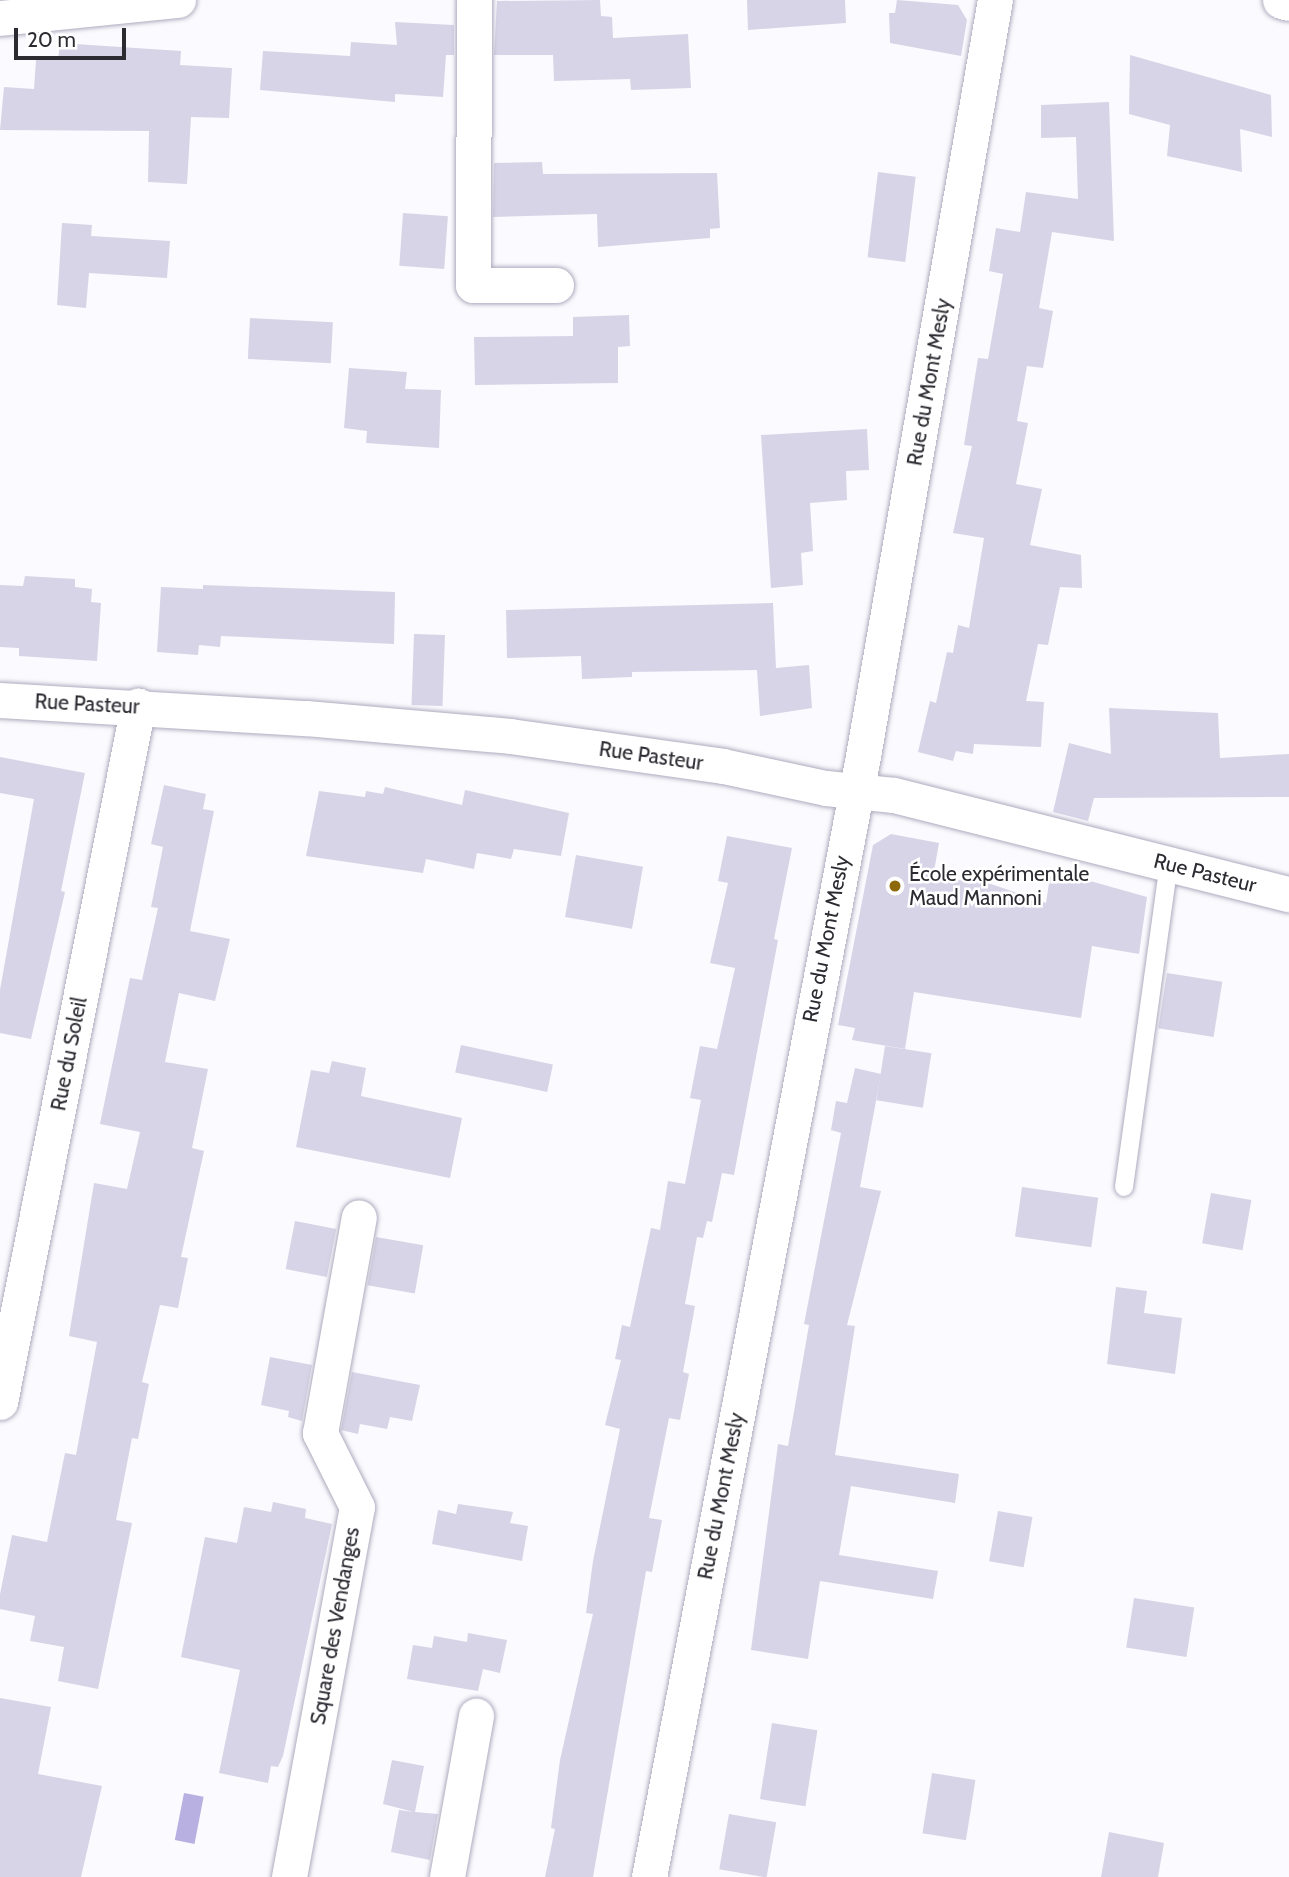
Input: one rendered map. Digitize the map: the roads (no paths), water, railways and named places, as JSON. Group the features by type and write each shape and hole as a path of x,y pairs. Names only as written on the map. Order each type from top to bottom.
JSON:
{"main road":[{"path":"1282,0 1289,2"}],"street":[{"path":"0,18 178,0"},
{"path":"474,0 473,285 556,285"},
{"name":"Rue du Mont Mesly","path":"649,1877 855,792 995,0"},
{"name":"Rue Pasteur","path":"0,700 138,706 510,736 723,766 855,792 894,794 1289,894"},
{"name":"Rue du Soleil","path":"0,1402 138,706"},
{"name":"Square des Vendanges","path":"289,1877 357,1507 320,1433 359,1217"},
{"path":"447,1877 476,1716"}],"lane":[{"path":"1124,1187 1169,864"}],"place":[{"name":"École expérimentale Maud Mannoni","path":"895,886"}]}
